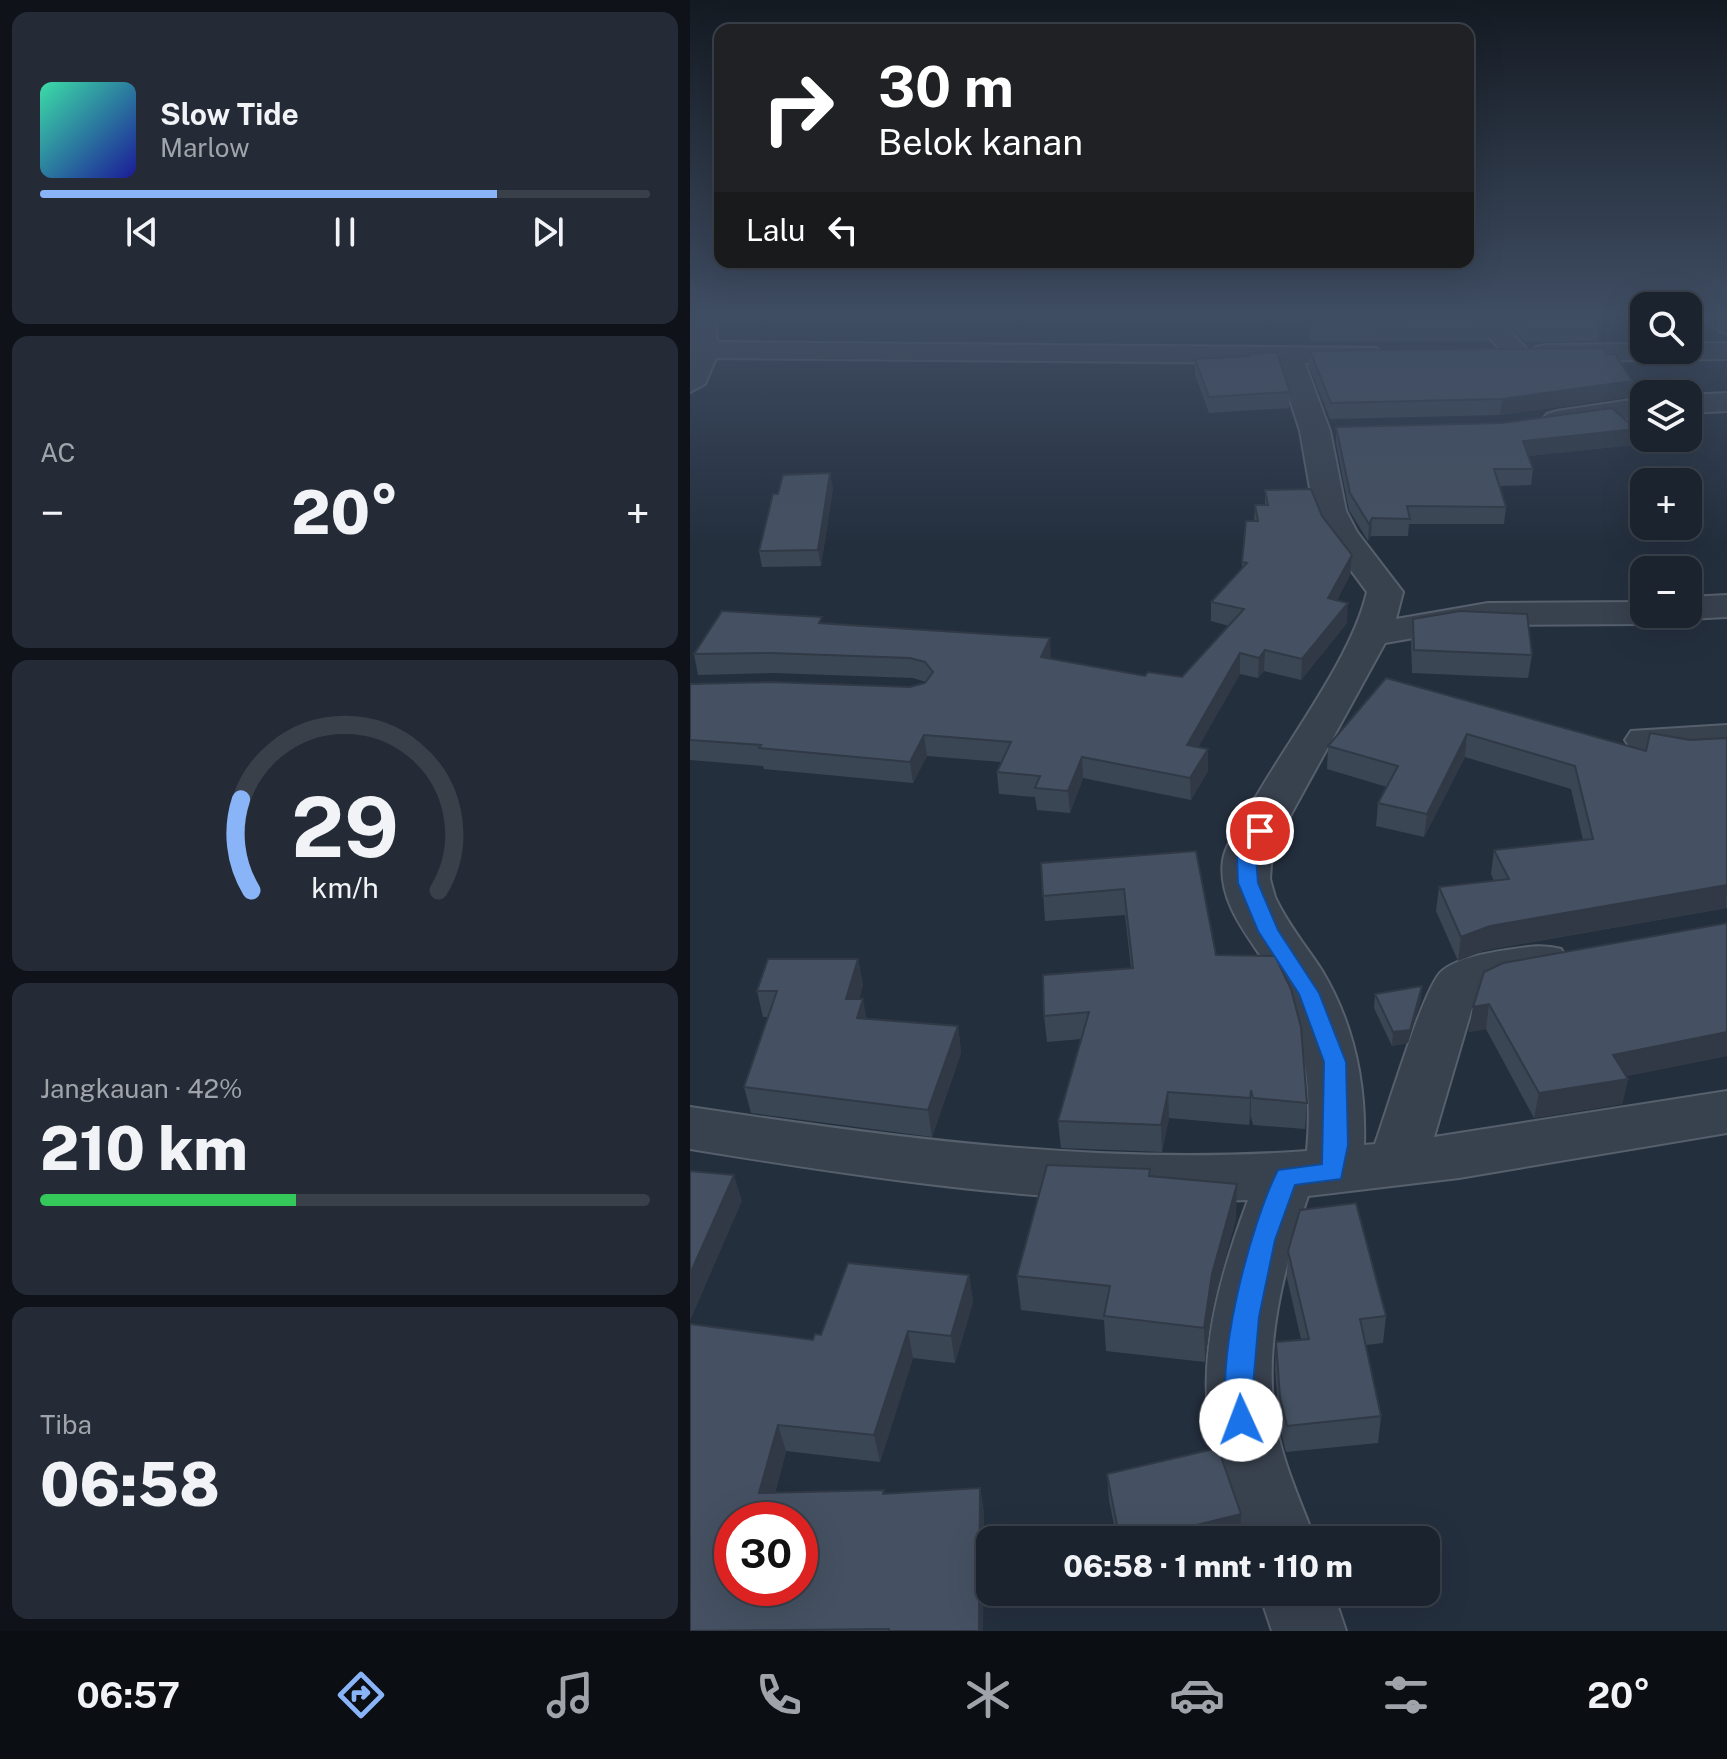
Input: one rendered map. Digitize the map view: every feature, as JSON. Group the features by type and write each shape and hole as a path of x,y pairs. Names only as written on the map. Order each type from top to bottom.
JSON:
{"street":[{"path":"1274,1526 1247,1445 1239,1386 1246,1317 1262,1240 1309,1174 1337,1145 1335,1062 1309,993 1263,919 1248,883 1246,858 1287,778 1372,635 1385,592 1341,534 1330,511 1330,431 1308,391"},
{"path":"1702,403 1727,402"},
{"path":"1531,424 1630,409"},
{"path":"1384,599 1453,617"},
{"path":"1702,607 1727,606"},
{"path":"1372,635 1453,617 1490,614 1605,617 1630,614"},
{"path":"1646,740 1727,737"},
{"path":"1397,1162 1442,1030 1450,995 1460,982 1487,970 1590,952"},
{"path":"690,1128 795,1144 1071,1177 1185,1180 1309,1174 1518,1147 1727,1112"},
{"path":"1301,1606 1309,1631"}],"building":[{"path":"1207,391 1290,392 1209,397"},
{"path":"1326,391 1559,391 1502,399 1331,403"},
{"path":"1612,408 1630,424 1630,430 1523,441 1533,469 1494,469 1506,507 1407,506 1410,519 1372,518 1369,524 1350,493 1336,427 1502,423"},
{"path":"830,473 818,550 759,551 773,494 778,494 783,475"},
{"path":"1311,489 1322,516 1352,555 1328,598 1348,603 1302,659 1265,650 1259,658 1240,653 1187,745 1208,749 1190,778 1082,757 1068,791 1035,788 1040,776 997,772 1011,742 924,735 910,762 690,740 690,684 771,682 910,687 925,683 933,672 925,662 910,658 771,653 694,654 722,611 822,617 819,623 1050,638 1041,657 1145,676 1148,672 1182,677 1244,609 1211,602 1247,563 1242,562 1246,521 1258,521 1255,505 1268,505 1265,490"},
{"path":"1460,611 1527,614 1532,655 1414,650 1413,619"},
{"path":"1386,678 1646,751 1650,733 1690,740 1727,738 1727,885 1490,926 1461,937 1439,887 1509,879 1494,850 1593,839 1575,766 1467,734 1427,814 1378,803 1398,766 1328,746"},
{"path":"1196,851 1216,955 1275,956 1291,989 1301,1027 1307,1103 1253,1098 1251,1090 1250,1098 1168,1092 1161,1125 1058,1121 1089,1012 1044,1016 1043,975 1133,968 1124,889 1043,896 1041,863"},
{"path":"1727,923 1727,1032 1613,1055 1628,1079 1539,1093 1489,1004 1473,1007 1484,972 1503,963"},
{"path":"768,959 858,959 846,999 863,999 857,1018 958,1026 928,1110 744,1087 777,991 757,991"},
{"path":"1422,986 1410,1030 1393,1032 1375,994"},
{"path":"1047,1165 1150,1169 1149,1176 1237,1184 1212,1274 1204,1328 1104,1316 1110,1286 1017,1276"},
{"path":"690,1171 734,1175 690,1274"},
{"path":"1356,1203 1386,1316 1360,1319 1381,1416 1287,1426 1280,1397 1276,1342 1309,1339 1288,1251 1300,1210"},
{"path":"848,1263 969,1275 951,1336 908,1331 874,1435 778,1425 759,1493 884,1490 883,1494 980,1488 980,1526 976,1526 979,1631 690,1631 690,1324 813,1340 815,1334 821,1335"},
{"path":"1218,1448 1241,1514 1193,1526 1117,1526 1107,1474"}],"route":[{"path":"1241,1420 1239,1386 1246,1317 1262,1240 1286,1177 1333,1172 1337,1145 1335,1062 1309,993 1268,931 1248,883 1246,858 1260,831"}]}
